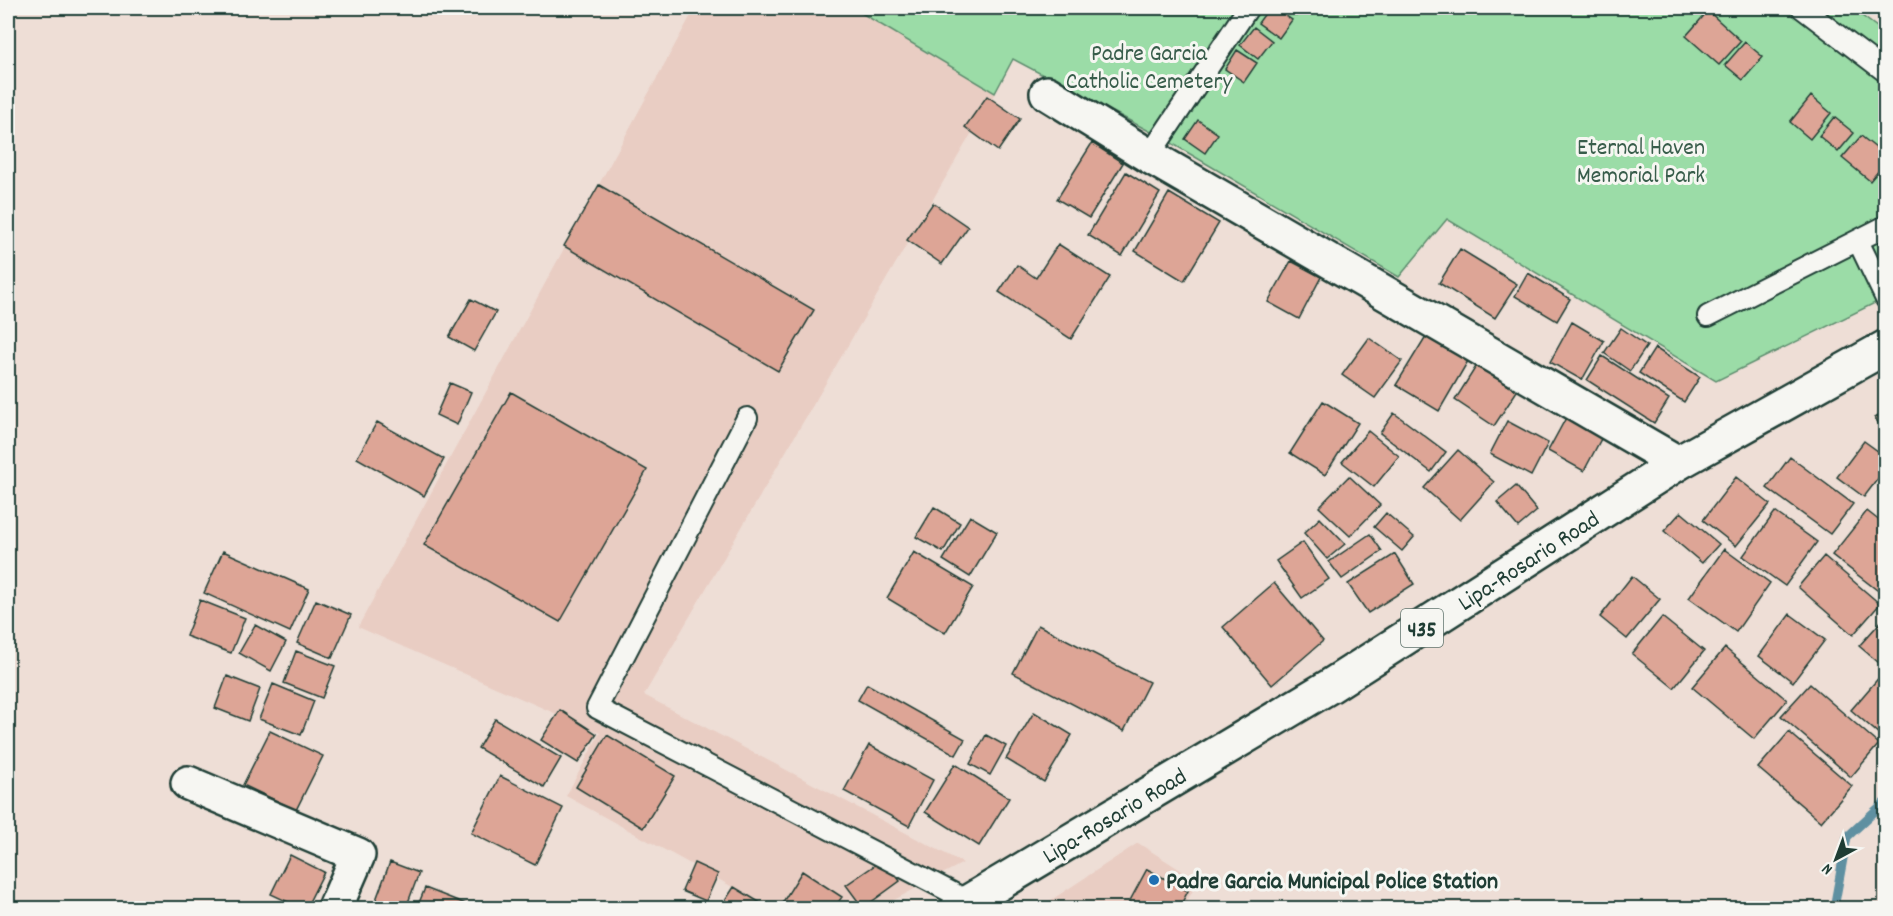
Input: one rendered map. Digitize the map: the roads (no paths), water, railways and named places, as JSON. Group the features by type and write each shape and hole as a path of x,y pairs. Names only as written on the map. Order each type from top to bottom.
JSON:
{"main road":[{"path":"1047,93 1149,156 1678,463"},
{"name":"Lipa-Rosario Road","path":"964,905 1330,686 1678,463 1886,347"},
{"path":"188,783 358,855 335,909"}],"lane":[{"path":"1149,156 1248,8"},
{"path":"1802,8 1886,72"},
{"path":"1708,316 1886,226"},
{"path":"1858,241 1886,299"},
{"path":"747,418 597,708 964,905"}],"waterway":[{"path":"1834,908 1847,837 1886,801"}],"place":[{"name":"Padre Garcia Municipal Police Station","path":"1154,880"}],"park label":[{"name":"Padre Garcia Catholic Cemetery","path":"1149,66"},
{"name":"Eternal Haven Memorial Park","path":"1641,160"}]}
